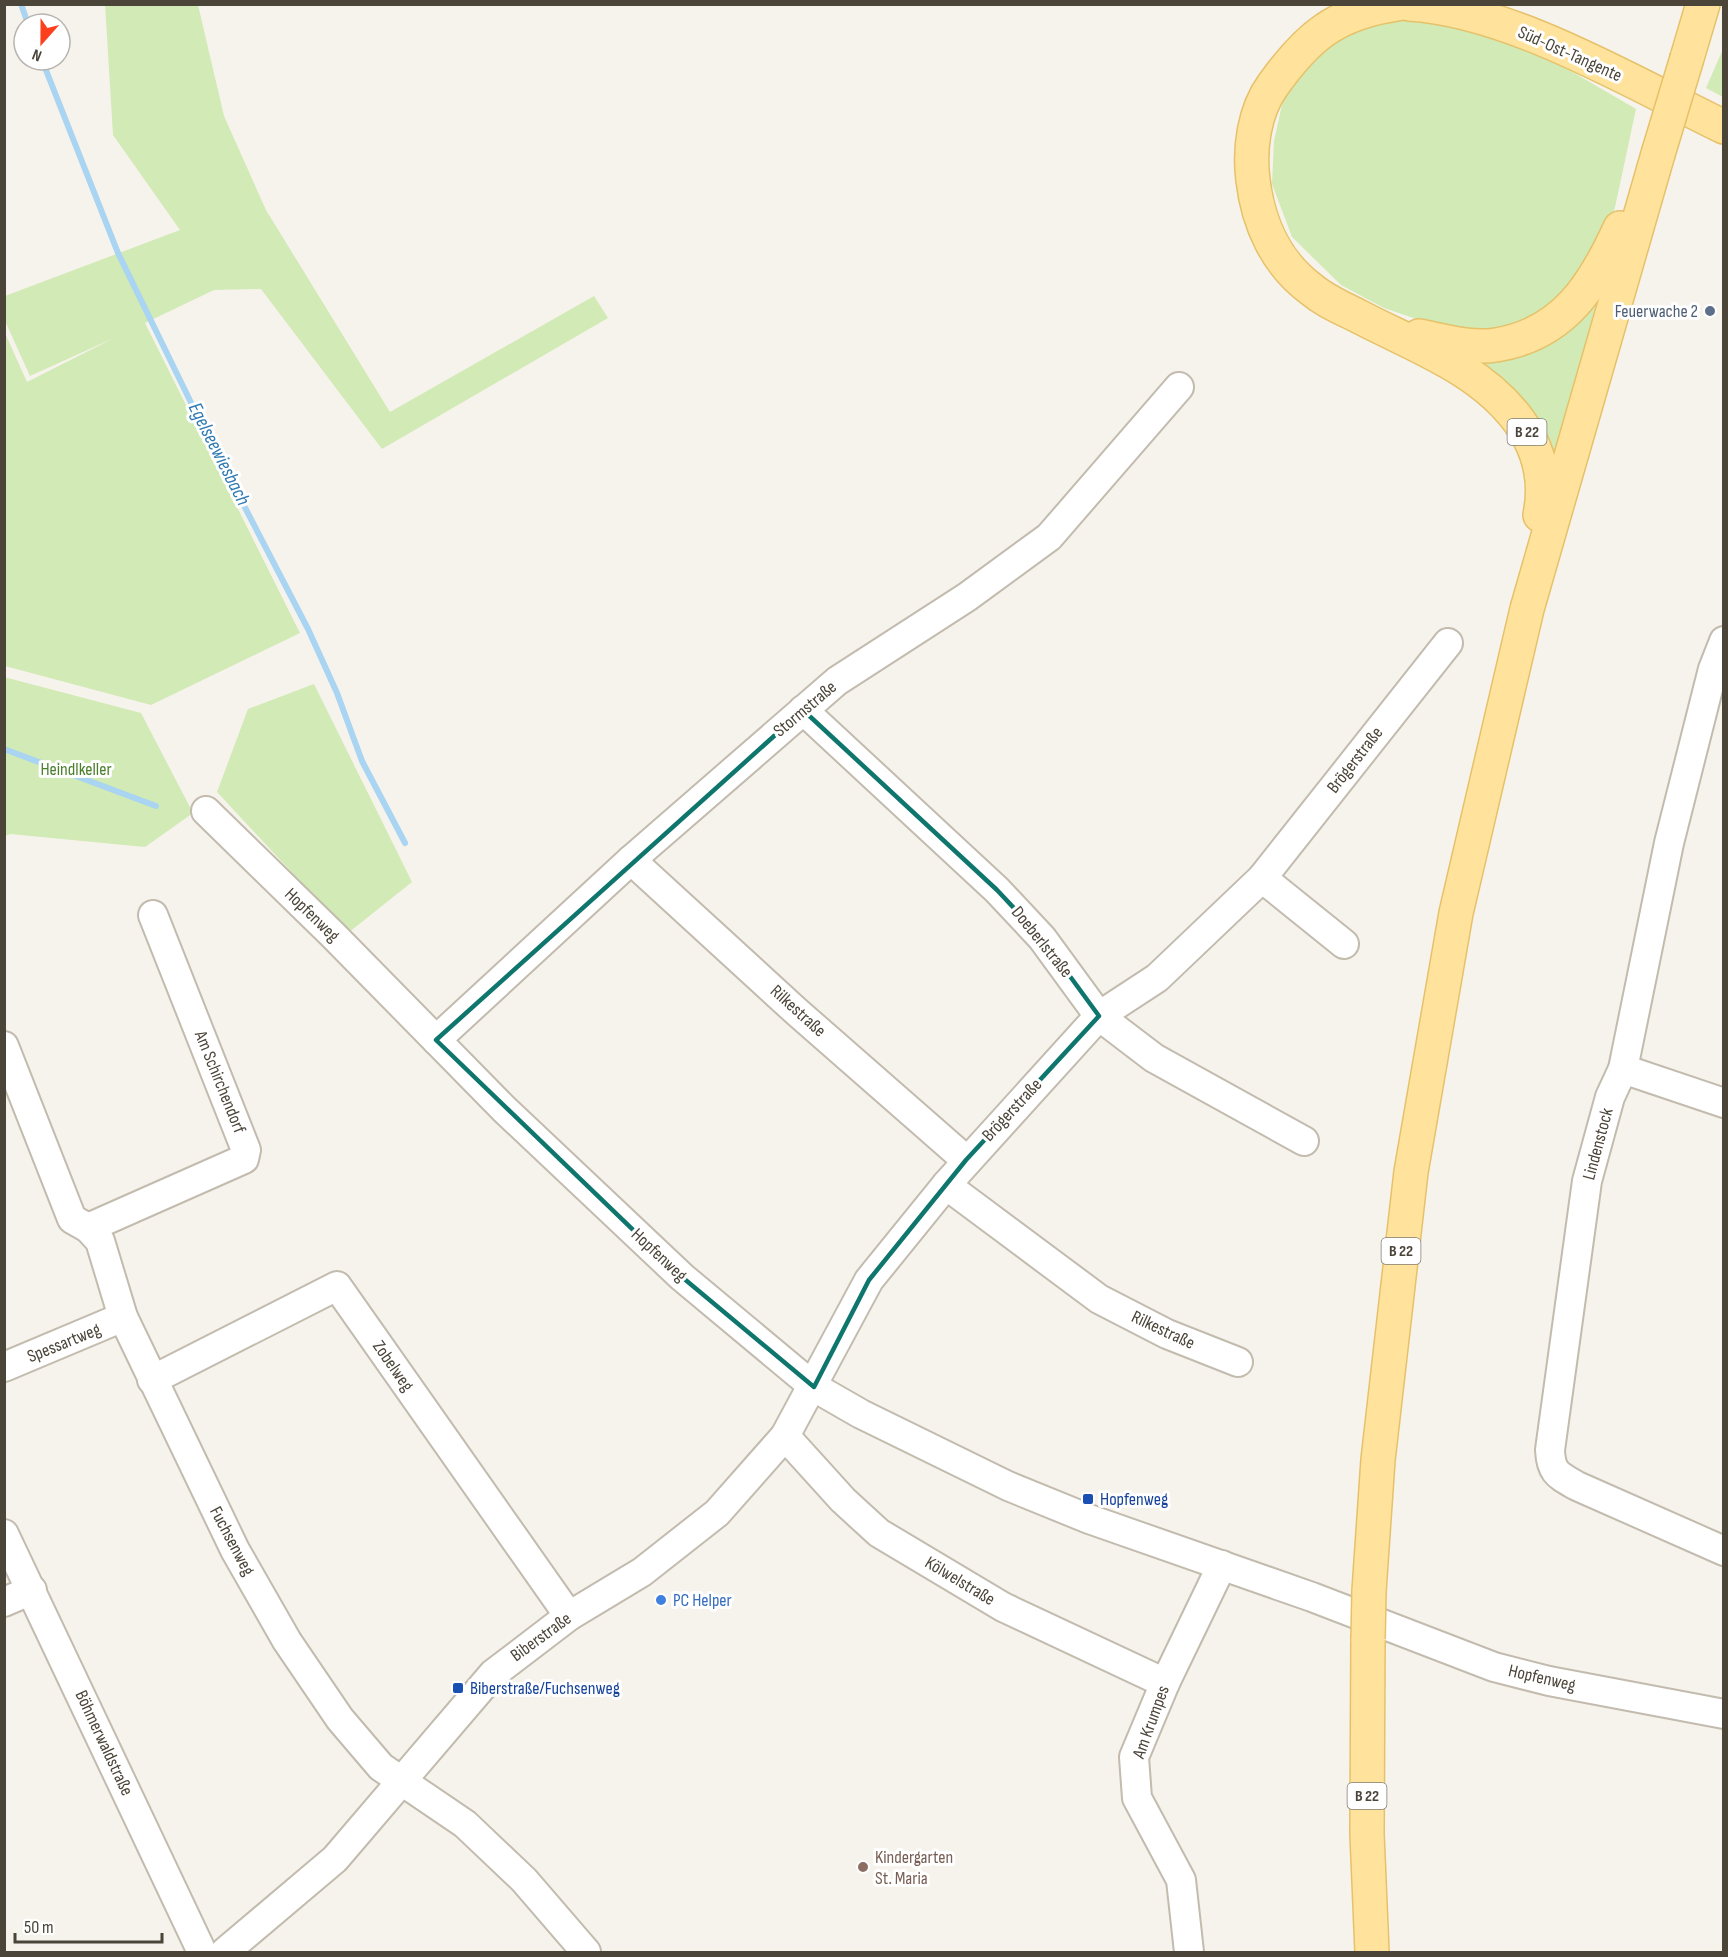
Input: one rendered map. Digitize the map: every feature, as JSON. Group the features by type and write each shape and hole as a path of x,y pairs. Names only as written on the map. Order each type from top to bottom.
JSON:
{"main road":[{"name":"B 22","path":"1372,1953 1367,1834 1369,1591 1381,1437 1411,1172 1455,913 1527,609 1703,4"},
{"name":"B 22","path":"1390,5 1332,25 1297,52 1268,92 1252,143 1251,168 1255,197 1267,237 1278,254 1310,289 1479,379 1506,403 1529,435 1543,472 1541,508 1533,551 1527,609"},
{"name":"Süd-Ost-Tangente","path":"1390,5 1484,17 1570,52 1724,127"},
{"path":"1690,50 1724,8"},
{"name":"B 22","path":"1382,328 1470,345 1495,345 1520,339 1547,326 1568,311 1587,290 1654,168"}],"street":[{"name":"Stormstraße","path":"436,1040 632,860 837,681 967,597 1049,537 1179,387"},
{"name":"Lindenstock","path":"1724,641 1713,669 1669,843 1623,1069 1610,1097 1587,1181 1550,1450 1551,1466 1560,1476 1577,1486 1724,1551"},
{"name":"Brögerstraße","path":"814,1387 868,1280 966,1160 1099,1016 1157,978 1262,878 1448,643"},
{"name":"Doeberlstraße","path":"803,710 997,890 1042,938 1099,1016 1154,1058 1304,1141"},
{"name":"Hopfenweg","path":"206,811 333,935 504,1109 682,1277 814,1387 861,1414 1008,1486 1089,1519 1222,1565 1494,1667 1550,1681 1724,1714"},
{"name":"Rilkestraße","path":"632,860 797,1012 966,1160"},
{"path":"1262,878 1344,944"},
{"name":"Am Schirchendorf","path":"88,1228 244,1159 246,1150 153,915"},
{"name":"Fuchsenweg","path":"4,1046 72,1219 88,1228 100,1240 123,1317 152,1380 235,1550 287,1641 362,1747 381,1767 465,1824 524,1880 586,1953"},
{"path":"1623,1069 1724,1103"},
{"name":"Rilkestraße","path":"946,1185 1100,1299 1167,1334 1238,1362"},
{"name":"Zobelweg","path":"152,1380 337,1286 569,1616"},
{"name":"Spessartweg","path":"4,1367 123,1317"},
{"name":"Biberstraße","path":"225,1953 335,1859 493,1674 569,1616 642,1572 717,1513 784,1436 814,1387"},
{"name":"Kölwelstraße","path":"784,1436 843,1500 879,1533 1003,1607 1165,1683"},
{"name":"Böhmerwaldstraße","path":"4,1534 202,1953"},
{"name":"Am Krumpes","path":"1188,1953 1181,1880 1137,1798 1134,1757 1165,1683 1222,1565"},
{"path":"4,1602 32,1590"}],"highlighted area":[{"path":"803,710 997,890 1042,938 1099,1016 966,1160 869,1280 814,1387 682,1277 436,1040"}],"green space":[{"path":"105,4 198,5 224,116 266,210 390,412 594,296 608,318 382,449 261,289 214,290 145,323 300,633 151,705 5,666 5,333 27,382 114,338 30,376 5,321 5,296 180,230 113,135"},
{"path":"1414,15 1516,39 1636,109 1611,226 1595,260 1542,317 1497,331 1457,333 1384,308 1341,285 1292,237 1272,184 1274,141 1283,100 1306,64 1340,34 1376,19"},
{"path":"1723,49 1724,97 1706,88"},
{"path":"1609,281 1553,487 1549,445 1533,414 1523,401 1497,379 1454,351 1509,350"},
{"name":"Heindlkeller","path":"4,677 141,713 193,813 145,847 10,834 5,836"},
{"path":"314,684 412,882 348,933 217,792 248,709"}],"waterway":[{"name":"Egelseewiesbach","path":"21,4 24,12"},
{"name":"Egelseewiesbach","path":"47,72 118,253 198,417 308,629 337,693 362,761 405,843"},
{"path":"4,749 156,806"}],"place":[{"name":"Feuerwache 2","path":"1710,311"},
{"name":"Hopfenweg","path":"1088,1499"},
{"name":"PC Helper","path":"661,1600"},
{"name":"Biberstraße/Fuchsenweg","path":"458,1688"},
{"name":"Kindergarten St. Maria","path":"863,1867"}]}
